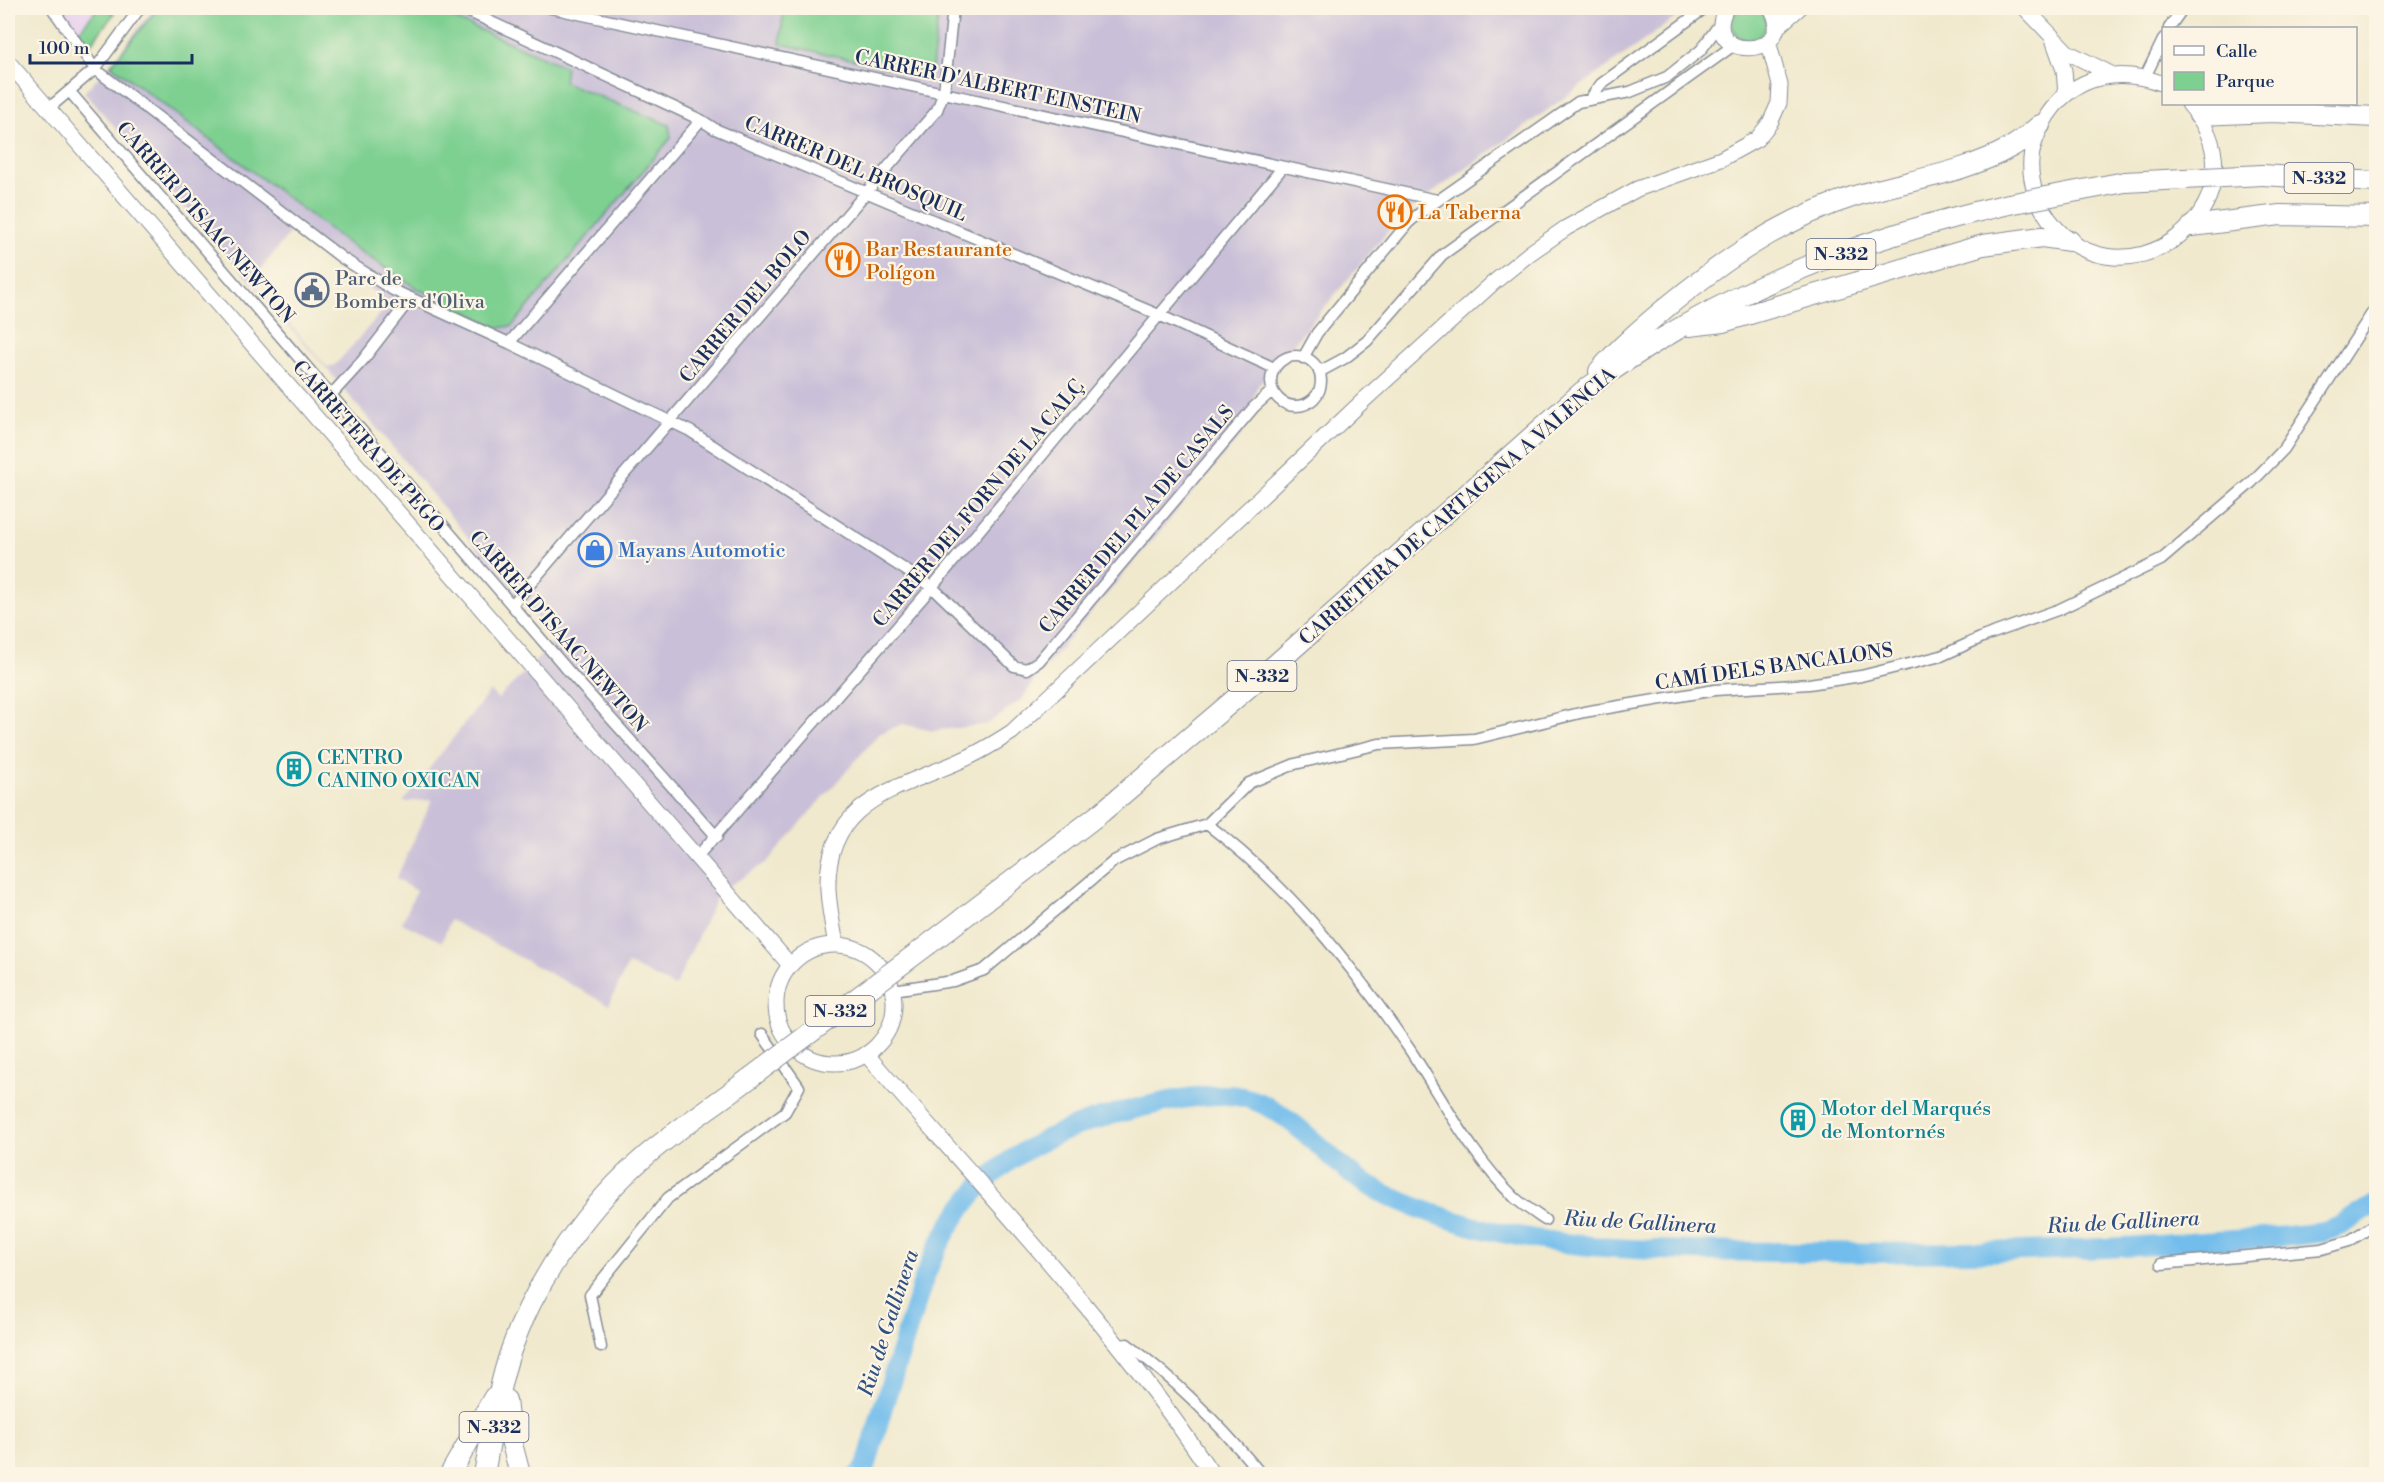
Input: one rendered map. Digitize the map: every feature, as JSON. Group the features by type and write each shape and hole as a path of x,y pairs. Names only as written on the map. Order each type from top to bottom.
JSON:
{"highway":[{"path":"2194,109 2376,117"},
{"path":"1582,392 1620,346 1706,275 1761,238 1807,214 1854,196 1989,158 2012,147 2040,125"},
{"name":"CARRETERA DE CARTAGENA A VALENCIA","path":"484,1474 511,1350 548,1275 583,1222 610,1191 648,1155 1102,812 1276,664 1582,392 1620,364 1681,327 1740,297 1866,243 1952,217 2124,182 2262,175 2376,182"},
{"path":"2192,226 2280,215 2376,217"},
{"path":"1681,327 1723,322 1983,245 2042,237 2070,242"},
{"path":"450,1474 504,1379"},
{"path":"504,1379 510,1436 520,1474"}],"main road":[{"path":"1751,49 1774,21 1799,8"},
{"path":"2027,8 2052,39 2078,59 2113,75"},
{"path":"1724,15 1724,35 1734,45 1761,53 1774,67"},
{"path":"836,945 829,904 829,869 838,837 855,811 882,793 988,749 1012,732 1348,415 1493,283 1530,253 1575,223 1637,189 1748,147 1765,131 1779,103 1780,85 1774,67 1774,21"},
{"path":"2052,39 2064,70 2066,94"},
{"name":"CARRETERA DE PEGO","path":"8,62 790,965"},
{"path":"2162,84 2145,77 2113,75 2088,81 2066,94 2040,125 2032,150 2031,176 2038,201 2051,224 2070,242 2089,251 2109,256 2130,257 2164,248 2192,226 2209,197 2214,163 2212,147 2194,109"},
{"path":"836,945 866,953 887,976 893,990 894,1006 890,1024 881,1041 866,1054 851,1060 826,1062 803,1053 790,1042 781,1028 777,1012 777,995 781,979 790,965 803,954 819,947 836,945"},
{"path":"866,1054 1019,1229 1117,1346 1158,1398 1212,1474"}],"street":[{"path":"52,8 95,69 342,258 411,298 509,343 669,423 690,431 932,587"},
{"path":"48,109 95,69 140,8"},
{"name":"CARRER DEL BROSQUIL","path":"461,8 701,120 715,129 1159,315 1274,368"},
{"name":"CARRER D'ALBERT EINSTEIN","path":"551,8 1437,200"},
{"name":"CARRER DEL BOLO","path":"513,605 937,110 944,92 953,8"},
{"path":"1590,99 1601,84 1705,8"},
{"path":"2170,27 2183,8"},
{"path":"1303,358 1317,333 1408,223 1571,106 1590,99 1617,96 1659,82 1701,50 1724,15"},
{"path":"2145,77 2162,40"},
{"path":"1319,372 1339,362 1367,341 1442,255 1734,45"},
{"name":"CARRER D'ISAAC NEWTON","path":"70,92 513,605 717,837"},
{"path":"509,343 701,120"},
{"name":"CARRER DEL FORN DE LA CALÇ","path":"696,858 717,837 932,587 1283,167"},
{"path":"331,394 363,360 411,298"},
{"name":"CAMÍ DELS BANCALONS","path":"1207,824 1249,783 1295,764 1328,755 1379,744 1474,739 1584,712 1715,690 1809,684 1861,676 1941,656 1985,636 2061,609 2161,560 2251,483 2284,449 2376,307"},
{"path":"1289,357 1303,358 1312,362 1319,372 1320,389 1313,400 1303,406 1285,404 1272,391 1271,380 1274,368 1289,357"},
{"name":"CARRER DEL PLA DE CASALS","path":"932,587 1014,666 1027,669 1039,661 1254,407 1272,391"},
{"path":"893,990 953,981 984,970 1114,861 1157,839 1207,824 1276,881 1354,971 1482,1159 1516,1199 1545,1220"},
{"path":"601,1347 591,1294 612,1266 668,1198 785,1112 799,1087 762,1034"},
{"path":"2161,1264 2322,1249 2349,1241 2376,1224"},
{"path":"1117,1346 1127,1344 1181,1388 1230,1437 1261,1474"},
{"path":"8,1470 11,1474"}],"shaded area":[{"path":"62,8 119,8 89,46"},
{"path":"154,8 1689,8 1403,214 1257,387 1243,433 1034,680 1023,698 988,724 933,731 902,724 879,734 767,862 718,893 675,987 628,964 609,1005 450,920 442,942 402,923 416,891 396,879 432,800 403,802 490,691 498,699 555,641 326,368 84,92 110,65","holes":["290,232 380,296 382,312 335,365 327,367 252,281"]}],"green space":[{"path":"1749,6 1761,11 1766,23 1761,35 1749,40 1737,35 1732,23 1737,11"},
{"path":"98,8 106,8 114,14 89,46 79,31"},
{"path":"158,8 430,8 566,67 564,82 669,125 671,138 512,326 499,328 416,288 350,245 111,65"},
{"path":"784,8 939,8 932,69 923,75 780,44"}],"waterway":[{"name":"Riu de Gallinera","path":"864,1474 925,1276 941,1241 960,1210 1006,1163 1034,1145 1097,1119 1179,1099 1224,1095 1246,1098 1266,1105 1302,1130 1352,1174 1382,1193 1476,1227 1516,1236 1597,1247 1678,1251 1902,1253 2002,1252 2153,1245 2324,1232 2340,1226 2376,1204"},
{"path":"847,1474 871,1451"}],"place":[{"name":"La Taberna","path":"1395,212"},
{"name":"Bar Restaurante Polígon","path":"843,260"},
{"name":"Parc de Bombers d'Oliva","path":"312,290"},
{"name":"Mayans Automotic","path":"595,550"},
{"name":"CENTRO CANINO OXICAN","path":"294,769"},
{"name":"Motor del Marqués de Montornés","path":"1798,1120"}]}
